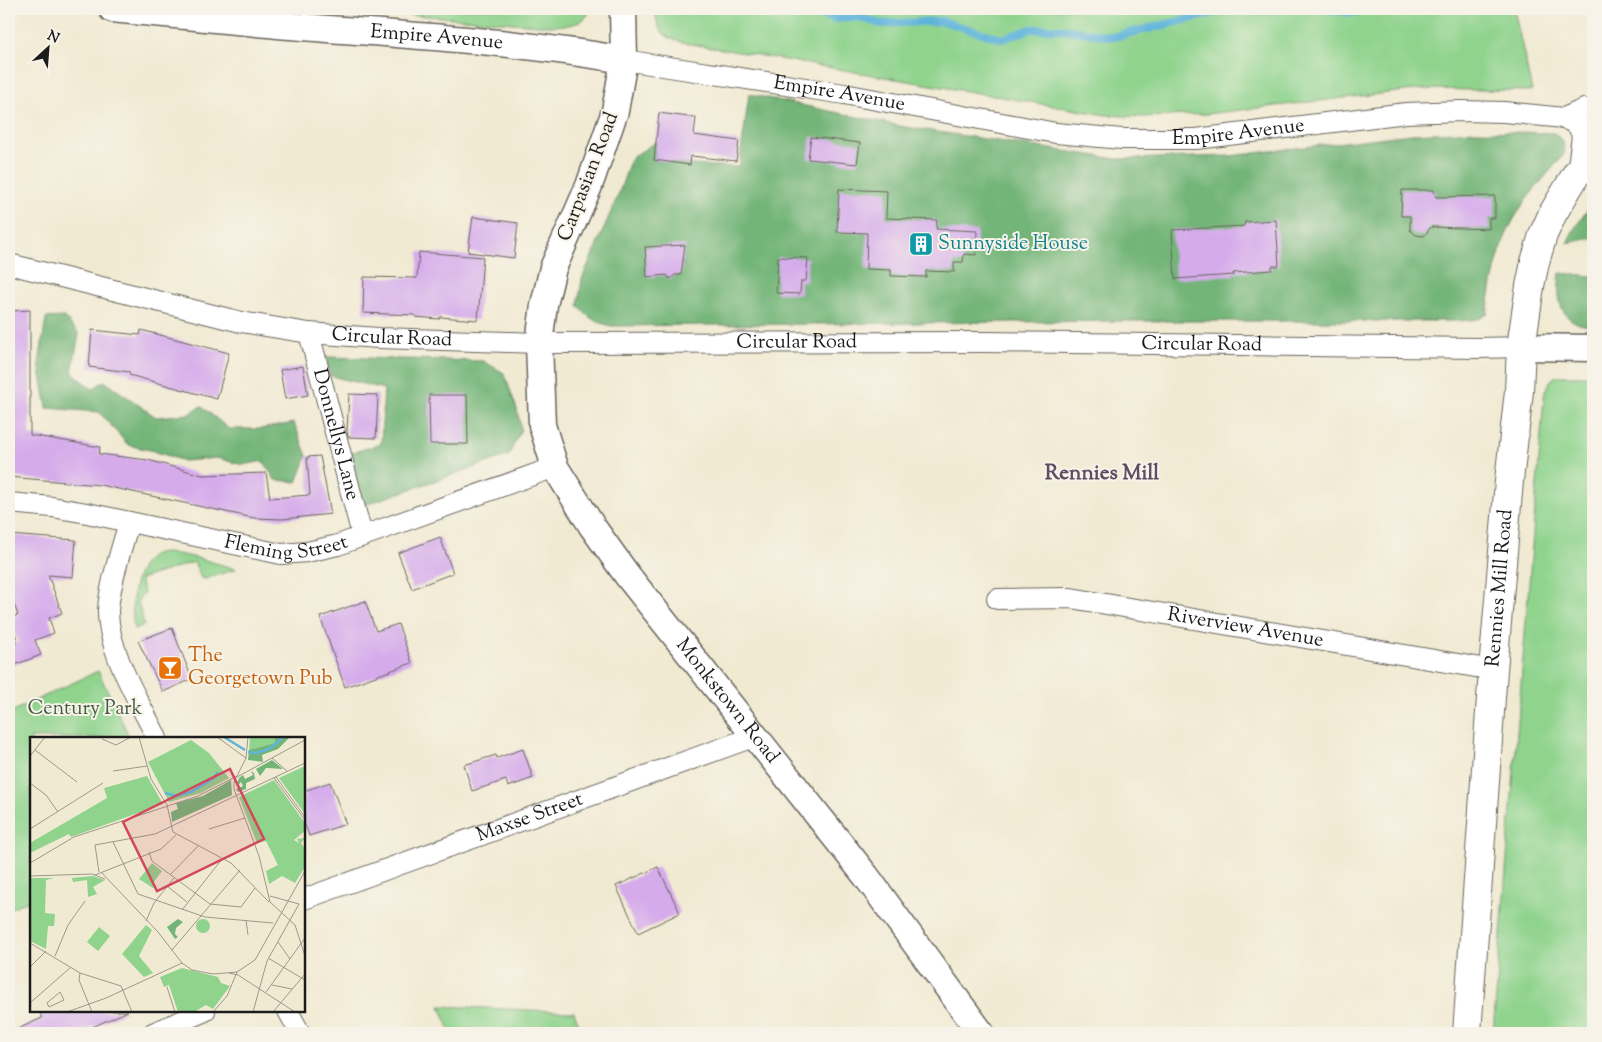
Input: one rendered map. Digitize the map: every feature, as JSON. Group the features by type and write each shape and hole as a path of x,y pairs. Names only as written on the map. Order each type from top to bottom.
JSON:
{"main road":[{"name":"Rennies Mill Road","path":"1467,1033 1493,670 1509,481 1519,391 1521,347 1535,262 1543,235 1553,213 1585,167"}],"street":[{"name":"Empire Avenue","path":"112,9 583,52 844,94 1056,133 1122,139 1196,139 1406,113 1504,112 1564,118 1584,109 1593,110"},
{"name":"Carpasian Road","path":"539,342 544,305 553,268 589,186 615,111 624,60 623,9"},
{"path":"1564,118 1578,125 1582,136 1585,167"},
{"name":"Circular Road","path":"9,264 117,290 212,316 271,328 378,338 539,342 984,342 1593,348"},
{"name":"Donnellys Lane","path":"309,333 362,535"},
{"name":"Monkstown Road","path":"539,342 542,426 555,467 592,526 627,575 866,876 981,1033"},
{"name":"Fleming Street","path":"9,503 52,507 281,554 297,554 338,545 555,467"},
{"path":"129,522 108,610 110,630 114,649 157,737"},
{"name":"Riverview Avenue","path":"996,599 1071,598 1493,670"},
{"name":"Maxse Street","path":"305,899 756,736"},
{"path":"152,1033 203,1012"},
{"path":"289,1012 300,1033"}],"green space":[{"path":"340,9 591,9 588,15 579,22 550,26"},
{"path":"655,9 1514,9 1532,91 1423,89 1206,114 1144,117 1106,115 686,43 672,39 663,33 658,24"},
{"path":"749,94 905,127 1117,159 1230,156 1411,134 1477,131 1554,133 1563,141 1565,153 1526,200 1509,228 1496,264 1487,314 1479,319 1460,321 1118,321 611,326 588,316 578,305 582,279 619,193 631,158 656,142 654,160 690,165 739,167"},
{"path":"1593,202 1593,238 1567,243 1574,229"},
{"path":"1560,273 1593,276 1593,326 1582,325 1573,321 1563,310 1559,293"},
{"path":"64,317 79,334 72,372 92,389 104,381 156,417 189,414 201,406 229,429 260,429 294,423 307,456 297,482 275,480 263,461 243,465 217,458 184,461 128,445 99,412 47,408 39,364 46,318"},
{"path":"325,357 483,361 504,373 517,409 521,429 509,455 362,506 351,453 381,444 384,389 331,376"},
{"path":"1556,376 1593,376 1593,1033 1493,1033 1544,399 1549,383"},
{"path":"157,553 187,556 236,569 205,579 201,578 194,562 140,579 144,593 138,601 144,625 134,629 133,598 138,576 148,559"},
{"name":"Century Park","path":"98,671 130,737 30,737 30,899 9,909 9,713"},
{"path":"440,1006 574,1012 582,1033 451,1033"}],"building":[{"path":"659,113 696,118 694,135 739,141 736,161 691,156 690,165 654,160"},
{"path":"811,137 860,143 857,164 808,159"},
{"name":"Sunnyside House","path":"839,189 887,191 886,218 937,220 936,229 977,231 976,255 964,254 963,262 954,262 954,272 926,271 926,277 891,276 891,270 866,269 867,233 837,232"},
{"path":"1402,190 1434,190 1436,197 1495,196 1495,218 1489,218 1489,229 1431,227 1424,236 1416,235 1410,230 1410,216 1401,216"},
{"path":"473,217 518,223 514,258 468,252"},
{"path":"1276,220 1279,266 1272,266 1272,270 1233,273 1234,275 1175,279 1172,230 1244,226 1245,222"},
{"path":"685,245 681,275 675,275 670,279 667,275 647,277 645,247"},
{"path":"419,252 483,257 478,320 363,313 364,277 417,278"},
{"path":"778,257 808,258 806,281 801,281 800,294 776,293"},
{"path":"30,310 30,435 100,447 99,454 148,460 202,475 266,473 270,498 310,495 307,457 320,456 331,514 283,519 254,518 100,485 9,477 9,311"},
{"path":"92,330 140,335 141,330 229,353 217,399 129,375 130,372 89,367"},
{"path":"303,366 308,395 285,399 280,370"},
{"path":"349,394 378,395 376,438 348,437"},
{"path":"429,395 467,395 468,444 430,444"},
{"path":"9,535 76,540 73,577 48,575 62,613 49,618 54,633 35,640 41,655 9,667 9,646 18,642 10,618 18,615 9,591"},
{"path":"440,537 453,573 412,589 398,553"},
{"path":"365,601 376,631 398,624 412,663 345,687 320,617"},
{"name":"The Georgetown Pub","path":"172,628 192,679 163,692 138,641"},
{"path":"523,749 533,778 508,787 506,780 472,791 464,765 496,755 497,758"},
{"path":"330,782 346,824 309,836 305,825 305,791"},
{"path":"658,867 680,913 638,933 616,886"},
{"path":"39,1012 126,1012 79,1033 9,1033 42,1018"}],"waterway":[{"path":"804,9 835,19 858,17 881,24 942,21 1002,39 1031,29 1063,29 1113,37 1222,11 1285,9"},
{"path":"1322,9 1354,13 1362,9"}],"place":[{"name":"Sunnyside House","path":"921,244"},
{"name":"The Georgetown Pub","path":"170,668"}],"district":[{"name":"Rennies Mill","path":"1102,474"}]}
